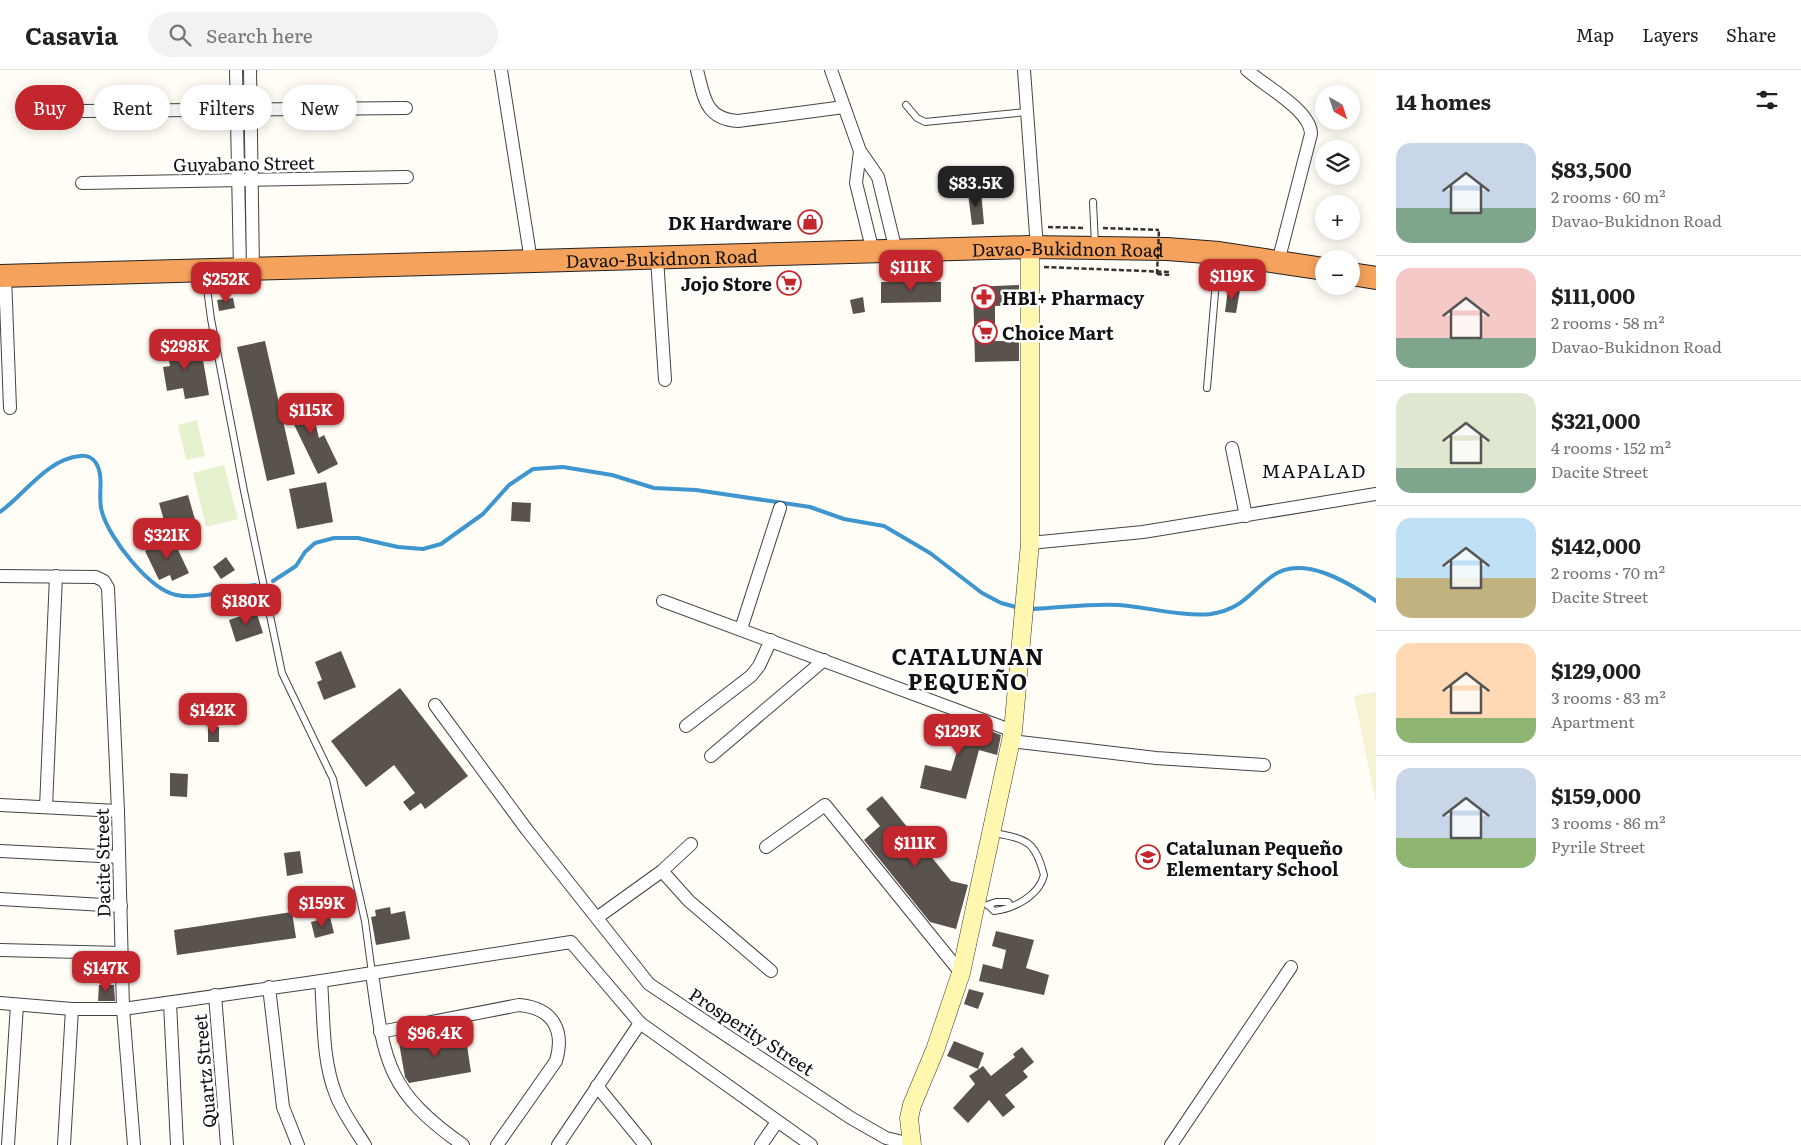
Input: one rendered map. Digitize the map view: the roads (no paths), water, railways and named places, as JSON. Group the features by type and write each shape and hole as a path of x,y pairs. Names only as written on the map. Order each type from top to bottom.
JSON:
{"highway":[{"name":"Davao-Bukidnon Road","path":"3,276 896,251 1032,254 1095,248 1168,249 1219,253 1315,268"},
{"path":"1360,275 1376,278"}],"street":[{"path":"236,70 236,85"},
{"path":"250,70 250,85"},
{"path":"501,70 531,261"},
{"path":"697,70 710,109 717,116 727,121 738,122 844,107"},
{"path":"831,70 860,151 878,177 896,251"},
{"path":"912,1144 909,1118 912,1105 935,1050 983,905 994,810 1012,736 1030,544 1032,254 1024,70"},
{"path":"1247,70 1302,113 1311,125 1311,134 1278,262"},
{"path":"272,109 406,108"},
{"path":"84,111 180,110"},
{"path":"237,130 239,226 246,269"},
{"path":"246,269 252,225 251,130"},
{"path":"860,151 856,183 873,252"},
{"name":"Guyabano Street","path":"82,184 407,177"},
{"path":"865,221 888,215"},
{"path":"239,226 252,225"},
{"path":"657,258 665,380"},
{"path":"3,276 10,408"},
{"path":"1232,448 1246,516"},
{"path":"1030,544 1143,532 1376,494"},
{"path":"741,629 780,508"},
{"path":"0,576 56,576 46,807"},
{"name":"Dacite Street","path":"56,576 96,577 104,581 108,588 118,811 123,1009 134,1145"},
{"path":"663,602 824,660 1012,736 1156,758 1264,765"},
{"path":"686,726 751,676 759,666 771,640"},
{"path":"711,756 824,660"},
{"name":"Prosperity Street","path":"435,705 527,830 598,916 649,984 851,1118 886,1138 912,1144"},
{"path":"0,805 118,811"},
{"path":"766,847 825,805 962,973"},
{"path":"598,916 662,871 691,844"},
{"path":"0,851 119,857"},
{"path":"662,871 689,900 770,972"},
{"path":"0,899 121,906"},
{"path":"0,1003 72,1009 123,1009 321,981 570,942 640,1023 776,1122 811,1145"},
{"path":"0,950 121,954"},
{"path":"1171,1145 1291,967"},
{"path":"372,973 380,1032 395,1078 404,1094 434,1125 463,1145"},
{"path":"321,981 331,1078 340,1103 365,1145"},
{"path":"270,987 283,1107 298,1145"},
{"name":"Quartz Street","path":"215,995 227,1145"},
{"path":"170,1003 177,1145"},
{"path":"8,1145 17,1005"},
{"path":"380,1032 519,1005 532,1006 547,1016 559,1031 560,1046 556,1061 497,1145"},
{"path":"64,1145 72,1009"},
{"path":"558,1145 640,1023"},
{"path":"597,1086 645,1145"},
{"path":"761,1145 776,1122"}],"lane":[{"path":"906,105 917,118 930,122 1027,112"},
{"path":"1093,202 1095,248"},
{"path":"1207,388 1219,253"},
{"path":"204,270 211,319 240,472 282,674 333,779 365,921 372,973"},
{"path":"983,905 1008,902 1011,906 1037,890 1044,876 1036,851 1025,839 992,833"}],"waterway":[{"path":"0,512 37,478 57,463 80,456 87,456 95,461 99,469 101,481 100,500 106,523 121,548 154,583 165,591 186,596 205,595 255,585"},
{"path":"273,581 296,566 305,552 315,543 334,538 358,538 398,547 423,549 441,544 483,514 509,485 533,469 563,467 612,475 654,488 696,490 810,507 844,519 884,526 930,553 982,593 1001,603 1016,607"},
{"path":"1032,609 1108,605 1200,615 1211,614 1222,612 1238,605 1271,577 1283,570 1297,568 1325,573 1353,586 1376,601"}],"place":[{"name":"DK Hardware","path":"810,222"},
{"name":"Jojo Store","path":"789,283"},
{"name":"HB1+ Pharmacy","path":"984,297"},
{"name":"Choice Mart","path":"985,332"},
{"name":"Catalunan Pequeño Elementary School","path":"1148,857"}],"district":[{"name":"MAPALAD","path":"1314,470"},
{"name":"CATALUNAN PEQUEÑO","path":"968,668"}]}
